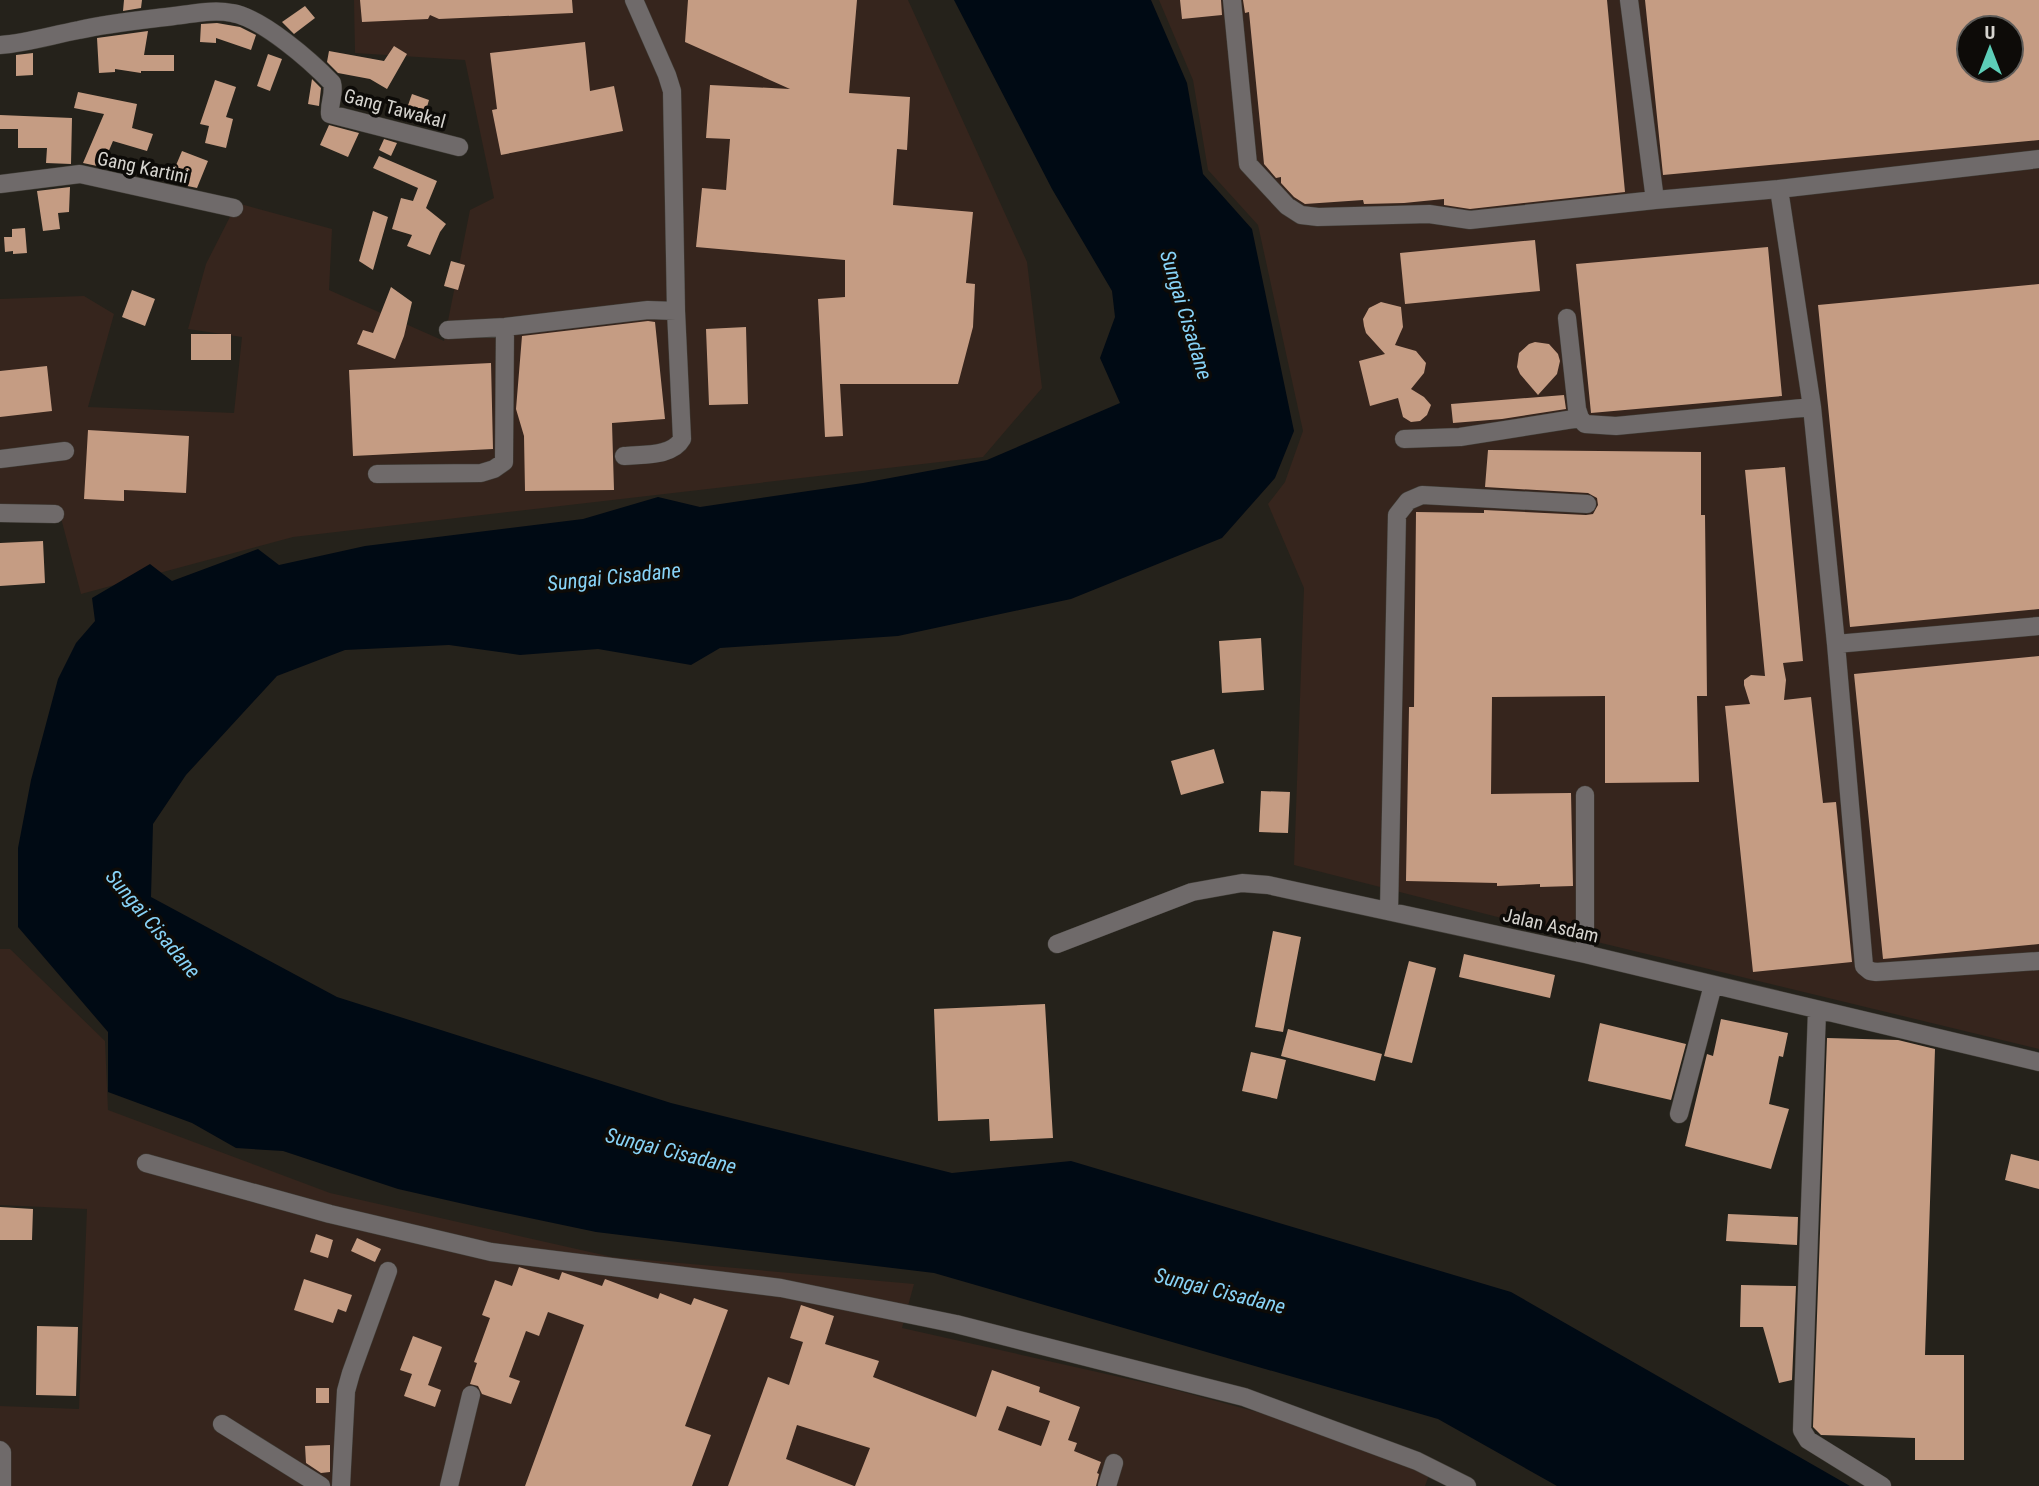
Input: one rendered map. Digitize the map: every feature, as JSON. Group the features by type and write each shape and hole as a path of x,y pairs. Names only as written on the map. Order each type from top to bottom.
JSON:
{"street":[{"path":"624,456 671,450 682,439 671,83 634,0"},
{"path":"1233,0 1248,164 1287,206 1301,215 1318,217 1429,214 1470,220 1779,189 2039,159"},
{"path":"1629,0 1655,200"},
{"name":"Gang Tawakal","path":"0,45 22,43 80,29 212,12 234,6 288,44 332,83 334,92 330,114 459,147"},
{"name":"Gang Kartini","path":"0,184 80,174 234,208"},
{"path":"1779,189 1812,407 1864,966 1876,972 2039,961"},
{"path":"448,330 505,327 648,310 676,311"},
{"path":"1567,318 1580,418 1586,425 1616,426 1812,407"},
{"path":"377,474 481,473 494,470 505,462 505,327"},
{"path":"1404,439 1460,437 1580,418"},
{"path":"0,458 65,451"},
{"path":"1389,911 1397,515 1408,501 1422,495 1587,504"},
{"path":"0,513 55,514"},
{"path":"1836,644 2039,626"},
{"path":"1585,795 1585,954"},
{"name":"Jalan Asdam","path":"1058,944 1192,892 1242,883 1268,885 1585,954 2039,1062"},
{"path":"1679,1114 1713,985"},
{"path":"1817,1011 1802,1430 1808,1440 1882,1486"},
{"path":"146,1163 330,1214 491,1252 781,1288 956,1324 1244,1397 1417,1461 1466,1486"},
{"path":"341,1486 346,1391 388,1271"},
{"path":"449,1486 471,1395"},
{"path":"222,1423 321,1486"},
{"path":"0,1451 2,1486"},
{"path":"1107,1486 1114,1462"}],"shaded area":[{"path":"354,0 908,0 1027,262 1042,388 983,457 293,537 81,594 61,518 0,516 0,299 84,296 114,314 88,407 234,413 242,337 188,329 206,264 237,203 332,229 329,290 444,341 470,210 494,198 465,60 355,53"},
{"path":"1159,0 2039,0 2039,1049 1564,934 1294,865 1304,588 1268,504 1285,482 1303,431 1258,225 1208,170 1193,80"},
{"path":"0,949 10,949 105,1041 108,1110 330,1193 612,1257 914,1284 902,1328 1164,1387 1291,1421 1429,1475 1425,1486 0,1486 0,1406 79,1409 87,1209 0,1205"}],"water":[{"name":"Sungai Cisadane","path":"954,0 1151,0 1187,83 1203,174 1252,229 1294,431 1275,478 1222,538 1071,599 898,636 720,648 691,665 598,649 520,655 449,645 345,650 277,676 186,775 153,824 151,897 337,997 671,1103 952,1173 1071,1161 1511,1292 1850,1486 1557,1486 1438,1419 934,1273 596,1232 477,1207 398,1189 283,1151 236,1148 192,1123 108,1092 108,1032 18,927 18,848 31,780 58,679 76,643 95,621 92,598 150,564 172,581 258,549 279,565 365,546 583,519 658,497 700,507 863,483 987,460 1120,403 1100,358 1115,317 1112,291 1052,189"}],"building":[{"path":"124,0 142,0 141,8 123,11"},
{"path":"360,0 572,0 573,13 439,19 430,15 428,19 362,22"},
{"path":"688,0 857,0 849,93 910,97 907,150 897,149 893,205 973,212 966,283 975,284 973,327 958,384 840,384 843,436 825,437 818,299 845,297 845,260 696,247 702,188 726,190 730,139 706,138 710,85 790,89 685,42"},
{"path":"1180,0 1221,0 1222,15 1182,19"},
{"path":"1243,0 1607,0 1625,192 1470,209 1444,205 1444,199 1404,203 1364,204 1363,200 1305,204 1294,197 1281,183 1281,177 1276,178 1264,164 1249,12 1245,13"},
{"path":"1645,0 2039,0 2039,140 1663,175"},
{"path":"305,6 315,18 294,34 282,22"},
{"path":"217,23 240,27 256,35 251,50 216,38 216,43 200,42 201,24"},
{"path":"148,31 144,55 174,55 174,71 141,73 115,69 115,72 99,73 97,38"},
{"path":"585,42 590,91 614,86 623,131 501,155 492,110 497,109 490,53"},
{"path":"394,46 407,54 387,89 370,79 338,73 327,62 329,51 384,61"},
{"path":"33,53 33,75 16,76 16,55"},
{"path":"268,54 282,59 270,91 257,86"},
{"path":"312,79 321,88 319,106 308,104"},
{"path":"215,80 236,87 226,117 233,119 226,148 205,143 209,126 200,124"},
{"path":"78,92 137,104 132,128 153,134 147,151 113,141 102,167 83,163 104,114 74,108"},
{"path":"412,94 429,100 424,117 406,111"},
{"path":"0,115 72,118 71,164 46,163 47,148 18,148 18,129 0,129"},
{"path":"329,125 359,133 348,157 320,145"},
{"path":"384,139 397,143 391,156 379,150"},
{"path":"182,151 208,161 197,188 169,182"},
{"path":"379,156 437,181 426,208 446,224 430,255 407,246 412,235 392,229 401,198 413,201 418,188 373,168"},
{"path":"70,187 69,212 58,213 60,229 43,231 37,191"},
{"path":"373,211 388,217 373,270 359,261"},
{"path":"25,228 27,253 5,252 4,237 12,237 12,229"},
{"path":"1535,240 1540,291 1405,304 1400,253"},
{"path":"1768,247 1782,396 1591,413 1576,264"},
{"path":"451,261 465,265 458,290 444,286"},
{"path":"2039,284 2039,609 1850,627 1818,305"},
{"path":"391,287 412,302 395,359 357,344 363,330 373,333"},
{"path":"132,290 155,299 145,326 122,317"},
{"path":"1381,302 1401,307 1403,327 1395,345 1416,351 1426,363 1424,373 1411,389 1431,405 1427,415 1420,421 1411,422 1403,417 1398,398 1370,406 1359,361 1385,354 1366,333 1363,319 1369,308"},
{"path":"655,322 665,419 612,423 614,490 525,491 524,436 516,409 522,336"},
{"path":"746,327 748,404 709,405 706,329"},
{"path":"191,334 231,334 231,360 191,360"},
{"path":"1535,342 1549,344 1558,354 1560,361 1557,374 1538,395 1517,367 1519,353"},
{"path":"491,363 493,449 353,456 349,370"},
{"path":"47,366 52,411 0,417 0,371"},
{"path":"1564,395 1566,409 1453,423 1451,404"},
{"path":"88,430 189,436 186,493 124,490 124,501 84,499"},
{"path":"1488,450 1701,452 1701,515 1705,515 1707,696 1697,696 1699,782 1605,783 1605,696 1492,697 1491,794 1571,793 1573,886 1497,886 1497,883 1406,881 1409,707 1414,707 1416,512 1484,513 1484,510 1586,515 1593,514 1598,505 1597,498 1588,493 1485,487"},
{"path":"1785,467 1803,661 1783,663 1786,680 1784,700 1811,697 1823,803 1836,802 1852,962 1753,972 1725,706 1750,704 1744,680 1751,675 1765,676 1745,470"},
{"path":"43,541 45,583 0,586 0,543"},
{"path":"1261,638 1264,690 1222,693 1219,641"},
{"path":"2039,656 2039,944 1883,959 1854,674"},
{"path":"1214,749 1224,783 1181,795 1171,761"},
{"path":"1261,791 1290,792 1288,833 1259,832"},
{"path":"1273,931 1301,937 1283,1032 1255,1027"},
{"path":"1464,954 1555,975 1550,998 1459,977"},
{"path":"1409,961 1436,968 1412,1063 1384,1056"},
{"path":"1045,1004 1053,1138 990,1141 989,1119 938,1121 934,1009"},
{"path":"1721,1019 1788,1033 1783,1057 1779,1056 1769,1104 1789,1109 1771,1169 1685,1146 1707,1054 1713,1056"},
{"path":"1600,1023 1686,1044 1671,1100 1588,1081"},
{"path":"1288,1029 1382,1054 1375,1081 1281,1056"},
{"path":"1827,1038 1898,1040 1935,1049 1925,1355 1964,1355 1964,1460 1915,1460 1915,1438 1821,1435 1813,1427"},
{"path":"1251,1052 1286,1060 1277,1099 1242,1091"},
{"path":"2011,1154 2039,1161 2039,1189 2005,1180"},
{"path":"0,1207 33,1209 32,1240 0,1240"},
{"path":"1728,1214 1798,1217 1797,1245 1726,1241"},
{"path":"316,1234 333,1240 328,1258 310,1252"},
{"path":"357,1238 381,1249 375,1262 351,1251"},
{"path":"519,1267 559,1280 562,1272 602,1286 605,1279 658,1299 660,1293 691,1305 694,1298 728,1310 685,1426 711,1435 692,1486 525,1486 584,1325 548,1312 539,1336 526,1331 509,1377 520,1381 511,1404 482,1394 478,1386 470,1384 477,1363 474,1362 490,1318 482,1315 495,1280 512,1286"},
{"path":"304,1279 352,1295 346,1312 338,1309 333,1323 294,1310"},
{"path":"1741,1285 1796,1286 1792,1380 1779,1383 1763,1327 1740,1327"},
{"path":"801,1305 834,1316 825,1344 879,1361 873,1377 976,1417 992,1370 1040,1387 1039,1392 1080,1407 1068,1440 1077,1443 1074,1451 1101,1462 1096,1486 855,1486 870,1448 797,1425 786,1459 854,1486 728,1486 768,1377 789,1385 803,1342 790,1338","holes":["1007,1406 1050,1421 1041,1446 998,1430"]},
{"path":"37,1326 78,1327 76,1396 36,1395"},
{"path":"413,1336 442,1347 428,1385 441,1390 435,1407 404,1396 412,1374 400,1370"},
{"path":"316,1388 329,1388 329,1403 316,1403"},
{"path":"330,1445 330,1472 321,1473 306,1463 305,1446"}]}
